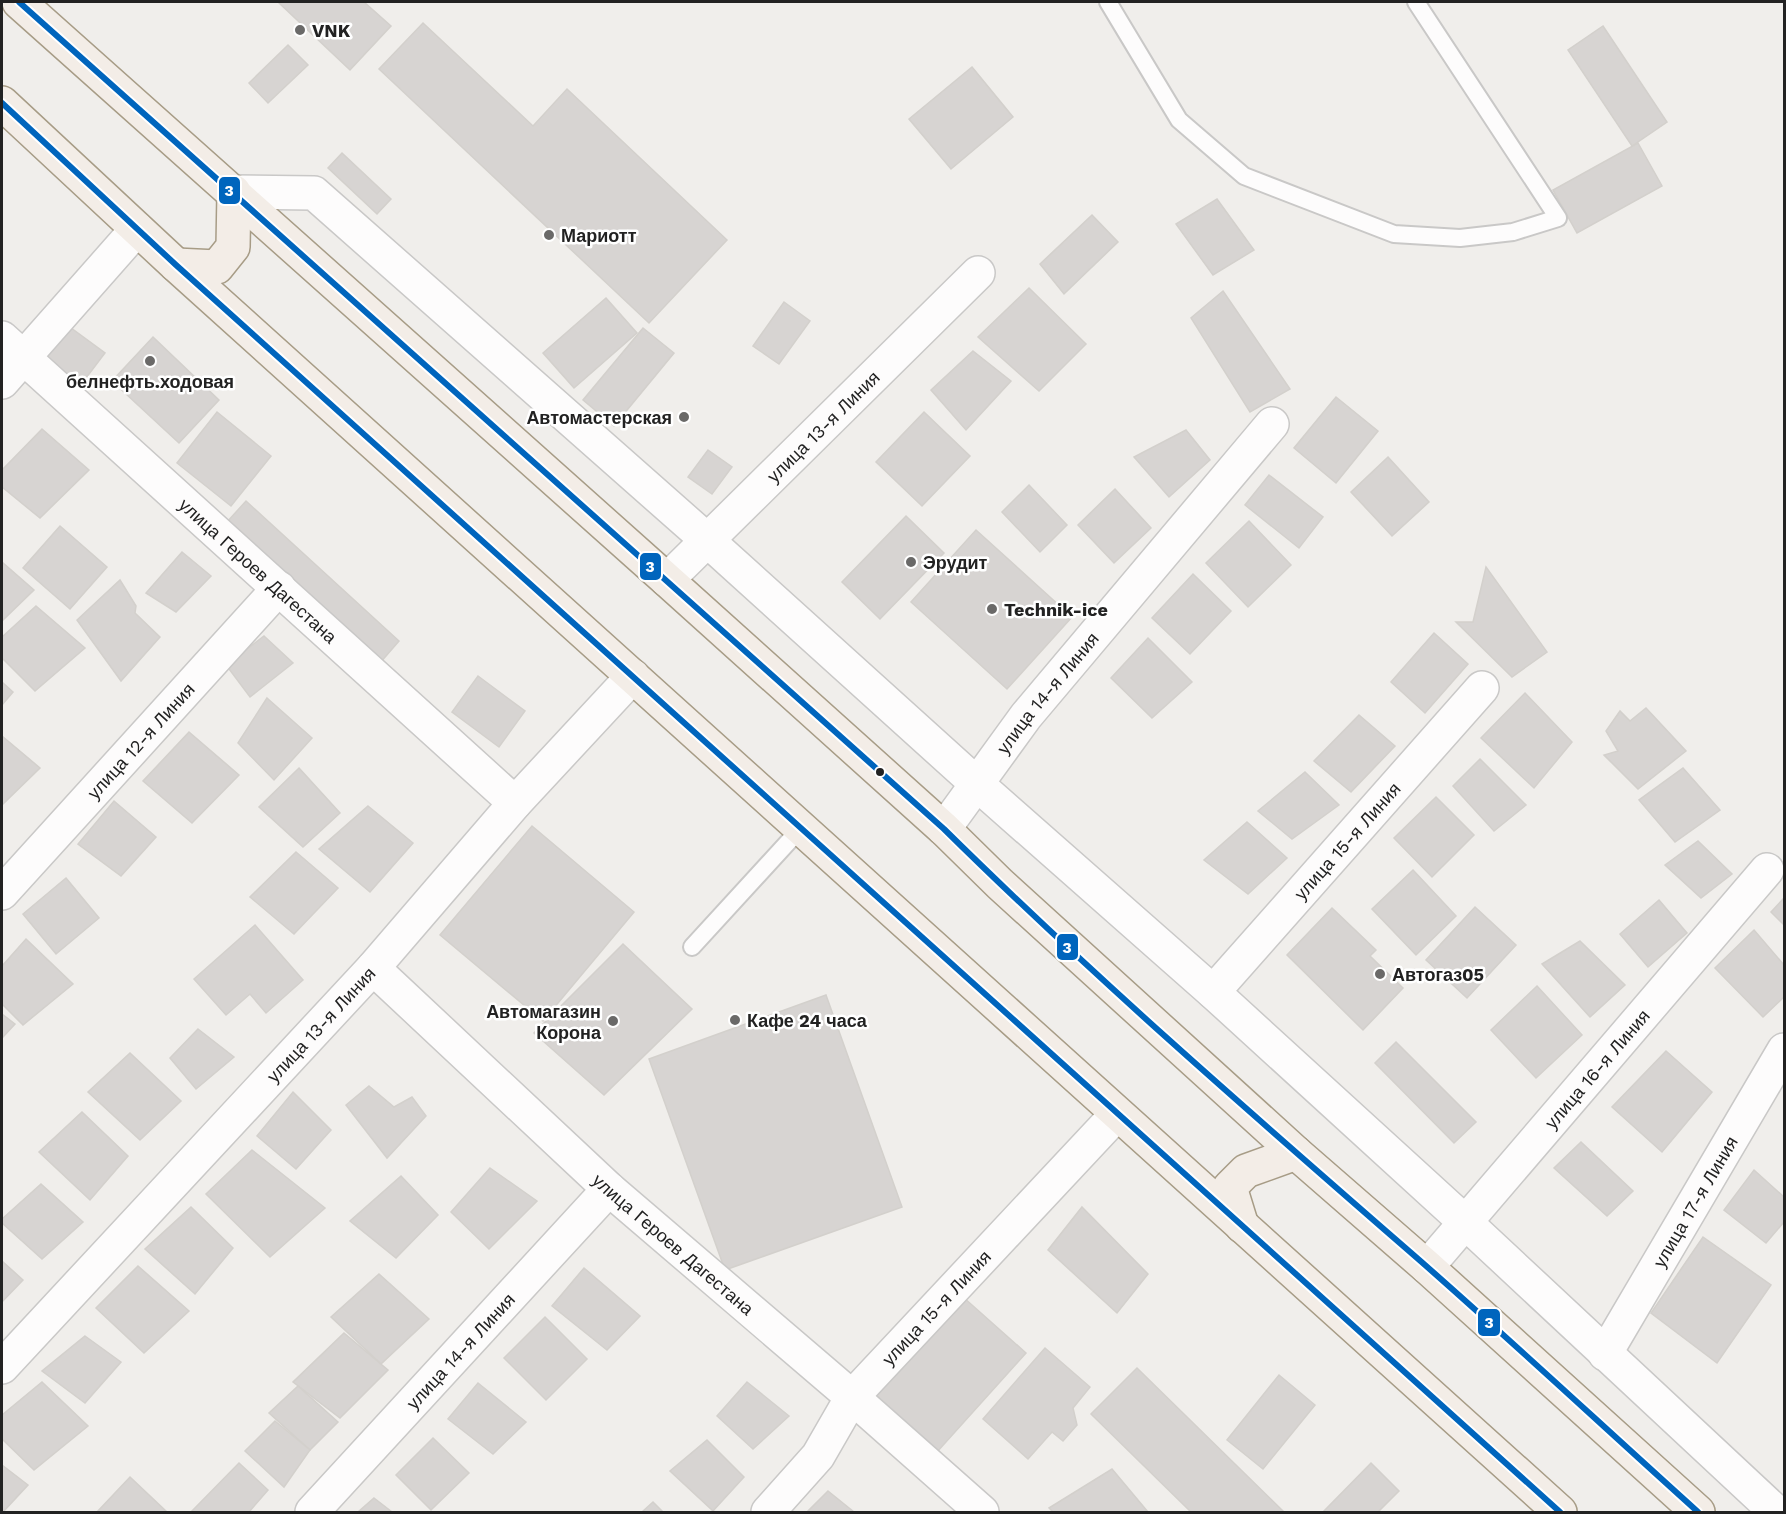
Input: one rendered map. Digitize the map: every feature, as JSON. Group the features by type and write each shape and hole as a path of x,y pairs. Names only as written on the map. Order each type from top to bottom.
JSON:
{"main road":[{"path":"19,2 667,580 1296,1153 1427,1267 1698,1512"},
{"path":"2,103 137,230 1560,1512"},
{"path":"176,265 217,267 233,247 234,192"},
{"path":"1242,1226 1230,1187 1246,1171 1296,1153"}],"street":[{"path":"234,192 314,193 1213,992 1465,1222 1776,1512"},
{"path":"2,382 13,347 137,230"},
{"name":"улица 13-я Линия","path":"667,580 978,273"},
{"name":"улица Героев Дагестана","path":"13,347 515,803"},
{"name":"улица 14-я Линия","path":"944,830 1026,716 1272,424"},
{"name":"улица 12-я Линия","path":"2,893 279,588"},
{"name":"улица 13-я Линия","path":"2,1367 373,969 515,803 633,676"},
{"name":"улица 15-я Линия","path":"1213,992 1482,688"},
{"name":"улица 16-я Линия","path":"1427,1267 1767,870"},
{"name":"улица Героев Дагестана","path":"373,969 609,1189 852,1397 982,1512"},
{"name":"улица 17-я Линия","path":"1605,1354 1785,1050"},
{"name":"улица 15-я Линия","path":"768,1512 818,1456 852,1397 1117,1114"},
{"name":"улица 14-я Линия","path":"312,1512 609,1189"}],"lane":[{"path":"1108,2 1179,120 1244,176 1394,234 1460,238 1513,232 1558,218 1416,2"},
{"path":"692,947 801,828"}],"building":[{"path":"278,2 364,2 391,26 350,70"},
{"path":"423,23 533,126 567,89 727,240 649,323 379,69"},
{"path":"1603,26 1667,122 1632,146 1568,50"},
{"path":"288,45 308,65 268,103 249,83"},
{"path":"972,67 1013,117 951,169 909,119"},
{"path":"1638,143 1662,186 1577,233 1553,190"},
{"path":"342,153 391,199 377,214 328,168"},
{"path":"1217,199 1254,250 1213,275 1176,224"},
{"path":"1092,215 1118,242 1064,294 1040,264"},
{"path":"1029,288 1086,344 1039,391 978,337"},
{"path":"1223,291 1290,389 1250,412 1191,318"},
{"path":"606,298 637,333 574,388 543,353"},
{"path":"784,302 810,321 779,364 753,346"},
{"path":"63,322 105,353 77,390 36,358"},
{"path":"643,328 674,353 614,426 583,400"},
{"path":"153,337 219,400 179,443 112,381"},
{"path":"973,351 1011,381 966,430 931,390"},
{"path":"1336,397 1378,431 1336,483 1294,448"},
{"path":"217,412 271,456 231,506 177,463"},
{"path":"924,412 970,456 922,506 876,462"},
{"path":"42,429 89,470 40,518 2,487 2,470"},
{"path":"1186,430 1210,460 1169,497 1134,457"},
{"path":"708,450 732,467 712,494 688,477"},
{"path":"1388,457 1429,502 1392,536 1351,492"},
{"path":"1269,475 1323,517 1299,548 1245,505"},
{"path":"1029,485 1067,525 1040,552 1002,512"},
{"path":"1115,489 1151,528 1114,563 1078,525"},
{"path":"246,501 399,641 380,663 227,522"},
{"path":"906,516 944,553 880,619 842,582"},
{"path":"1249,521 1291,565 1248,607 1206,563"},
{"path":"60,526 107,567 70,609 23,568"},
{"name":"Technik-ice","path":"976,530 1072,617 1007,689 911,602"},
{"path":"182,552 211,576 176,612 146,593"},
{"path":"2,562 34,590 2,621"},
{"path":"1486,567 1547,652 1512,677 1456,622 1473,622"},
{"path":"1193,574 1231,611 1190,654 1152,618"},
{"path":"120,580 136,606 135,613 160,637 121,681 77,620"},
{"path":"36,606 85,648 35,691 2,658 2,637"},
{"path":"1434,633 1468,664 1425,713 1391,682"},
{"path":"264,636 293,663 250,697 226,665"},
{"path":"1148,638 1192,682 1152,718 1111,678"},
{"path":"478,676 525,711 499,747 452,712"},
{"path":"2,682 13,692 2,705"},
{"path":"1525,693 1572,742 1534,788 1481,738"},
{"path":"267,698 312,738 274,780 238,743"},
{"path":"1646,708 1686,751 1638,789 1604,755 1618,751 1606,731 1620,711 1630,721"},
{"path":"1359,715 1395,746 1351,792 1314,761"},
{"path":"189,732 239,775 192,823 143,781"},
{"path":"2,736 40,768 2,805"},
{"path":"1480,759 1526,805 1494,831 1453,786"},
{"path":"299,768 340,813 303,847 259,807"},
{"path":"1683,768 1720,810 1675,842 1639,800"},
{"path":"1305,772 1339,805 1292,839 1258,811"},
{"path":"1436,797 1474,835 1432,877 1394,838"},
{"path":"114,801 156,837 121,876 78,844"},
{"path":"368,806 413,843 370,892 319,849"},
{"path":"1247,822 1287,858 1248,894 1204,860"},
{"path":"532,826 634,912 543,1021 440,935"},
{"path":"1698,841 1732,874 1701,898 1665,865"},
{"path":"296,852 338,888 294,934 250,897"},
{"path":"1413,870 1456,916 1416,955 1372,909"},
{"path":"66,878 99,918 56,954 23,914"},
{"path":"1784,898 1784,925 1771,912"},
{"path":"1659,900 1687,933 1648,967 1620,934"},
{"path":"1475,907 1516,945 1467,998 1426,960"},
{"path":"1332,908 1376,950 1370,956 1403,988 1363,1030 1287,955"},
{"path":"255,925 303,980 266,1013 250,994 226,1015 194,979"},
{"path":"1754,930 1784,965 1784,997 1763,1017 1715,968"},
{"path":"26,939 73,984 23,1025 2,1004 2,966"},
{"path":"1580,941 1625,985 1590,1017 1542,964"},
{"name":"Автомагазин Корона","path":"623,944 692,1009 604,1095 534,1033"},
{"path":"1537,986 1582,1035 1536,1078 1491,1030"},
{"path":"826,995 902,1207 725,1270 649,1059"},
{"path":"2,1014 15,1024 2,1038"},
{"path":"198,1029 234,1057 196,1089 170,1058"},
{"path":"1396,1042 1476,1122 1454,1143 1375,1063"},
{"path":"1666,1051 1712,1092 1662,1152 1612,1107"},
{"path":"130,1053 181,1101 140,1140 88,1092"},
{"path":"369,1086 394,1107 412,1097 426,1116 387,1158 346,1105"},
{"path":"293,1092 331,1130 296,1169 257,1136"},
{"path":"82,1112 128,1156 90,1200 39,1152"},
{"path":"1581,1142 1633,1191 1607,1216 1554,1168"},
{"path":"252,1150 325,1208 270,1257 206,1194"},
{"path":"490,1168 537,1201 489,1249 451,1212"},
{"path":"1754,1170 1784,1197 1784,1222 1766,1243 1724,1210"},
{"path":"401,1176 438,1215 396,1258 350,1221"},
{"path":"41,1184 83,1222 42,1259 2,1223 2,1219"},
{"path":"191,1207 233,1248 195,1294 145,1249"},
{"path":"1082,1207 1148,1274 1117,1313 1048,1250"},
{"path":"1703,1237 1771,1285 1717,1363 1651,1313"},
{"path":"2,1261 23,1280 2,1302"},
{"path":"138,1266 189,1311 144,1353 96,1308"},
{"path":"584,1268 640,1316 607,1350 552,1306"},
{"path":"379,1274 429,1319 381,1364 331,1317"},
{"path":"963,1297 1026,1353 937,1452 874,1395"},
{"path":"545,1317 587,1359 546,1400 504,1358"},
{"path":"344,1333 388,1370 340,1418 293,1382"},
{"path":"85,1336 121,1362 85,1403 42,1371"},
{"path":"1045,1348 1090,1387 1073,1408 1077,1425 1063,1441 1052,1432 1028,1459 983,1419"},
{"path":"1137,1368 1284,1512 1191,1512 1091,1414"},
{"path":"1279,1375 1315,1405 1263,1469 1227,1440"},
{"path":"42,1382 88,1426 34,1470 2,1439 2,1415"},
{"path":"747,1382 789,1416 753,1449 717,1416"},
{"path":"478,1383 526,1422 493,1454 448,1419"},
{"path":"298,1386 338,1422 310,1450 269,1413"},
{"path":"275,1421 310,1450 284,1487 245,1451"},
{"path":"433,1438 469,1473 431,1510 396,1475"},
{"path":"707,1440 744,1477 713,1511 670,1471"},
{"path":"239,1463 268,1490 249,1512 191,1512"},
{"path":"1371,1463 1399,1491 1378,1512 1323,1512"},
{"path":"2,1465 28,1485 3,1512 2,1512"},
{"path":"1112,1469 1148,1512 1053,1512 1049,1508"},
{"path":"130,1477 167,1512 97,1512"},
{"path":"828,1491 854,1512 807,1512"},
{"path":"374,1498 392,1512 358,1512"},
{"path":"653,1502 663,1512 642,1512"}],"transit line":[{"name":"3","path":"19,2 944,829 1121,996 1698,1512"},
{"name":"3","path":"2,103 176,265 1560,1512"}],"place":[{"name":"VNK","path":"300,30"},
{"name":"Мариотт","path":"549,235"},
{"name":"белнефть.ходовая","path":"150,361"},
{"name":"Автомастерская","path":"684,417"},
{"name":"Эрудит","path":"911,562"},
{"name":"Technik-ice","path":"992,609"},
{"name":"Автогаз05","path":"1380,974"},
{"name":"Кафе 24 часа","path":"735,1020"},
{"name":"Автомагазин Корона","path":"613,1021"}]}
